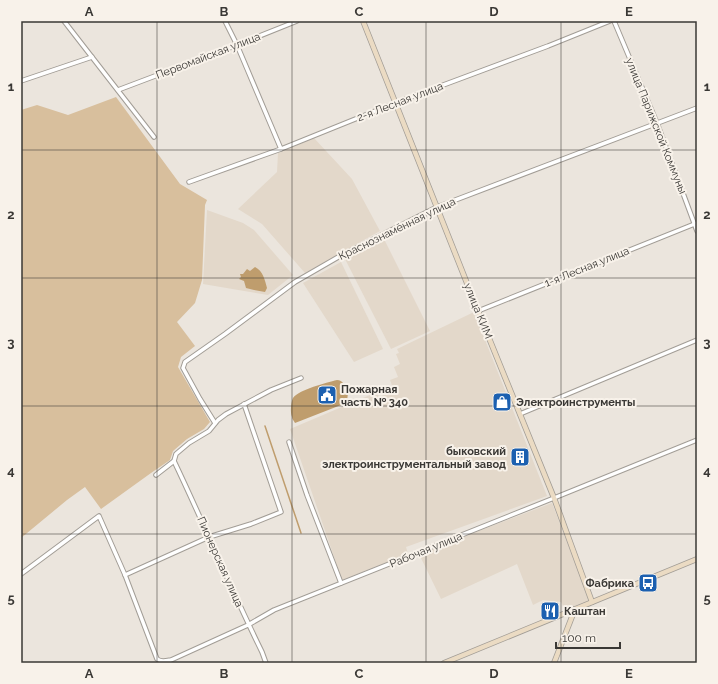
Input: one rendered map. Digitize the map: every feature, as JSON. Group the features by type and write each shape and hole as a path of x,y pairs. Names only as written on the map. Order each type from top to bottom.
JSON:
{"main road":[{"name":"улица КИМ","path":"363,21 554,498 592,602"},
{"path":"444,663 697,559"},
{"path":"554,663 575,609"}],"street":[{"path":"64,21 154,137"},
{"path":"225,21 237,45 281,149"},
{"name":"Первомайская улица","path":"118,90 297,21"},
{"name":"2-я Лесная улица","path":"189,182 281,149 610,21"},
{"name":"улица Парижской Коммуны","path":"614,21 657,123 696,223 697,231"},
{"path":"21,81 92,57"},
{"name":"Краснознамённая улица","path":"215,423 183,368 184,362 225,334 295,282 340,256 437,207 697,108"},
{"name":"1-я Лесная улица","path":"478,311 696,223"},
{"path":"520,414 697,340"},
{"path":"156,475 174,461 176,454 189,443 209,431 215,423 226,414 271,390 301,378"},
{"path":"21,574 99,516 125,575 208,537 251,524 281,512 244,404"},
{"name":"Рабочая улица","path":"125,575 157,659 164,662 248,625 274,610 697,440"},
{"path":"289,442 307,495 341,583"},
{"name":"Пионерская улица","path":"174,461 266,663"}],"shaded area":[{"path":"116,97 180,184 207,200 205,205 202,280 195,303 177,322 195,346 181,357 178,367 210,422 204,429 187,439 173,451 170,460 101,509 85,487 21,538 21,110 37,105 68,115"},
{"path":"314,138 352,179 380,231 305,273 262,224 238,209 277,172 278,153"},
{"path":"207,210 243,223 254,230 293,275 268,295 203,284"},
{"path":"384,239 430,331 391,349 345,259"},
{"path":"341,262 383,349 354,362 303,283"},
{"path":"255,267 262,273 267,288 265,292 246,288 244,281 239,279 241,277 240,274 243,274 247,269 250,271"},
{"path":"474,312 547,496 406,547 408,554 342,580 290,429 377,392 379,397 394,391 390,380 398,377 394,367 400,364 396,354 399,353 397,349"},
{"path":"337,380 342,382 345,391 348,393 347,401 341,405 295,423 291,412 293,398 307,389"},
{"path":"552,503 590,601 565,610 561,602 543,600 533,605 517,564 441,599 419,554"}],"waterway":[{"path":"265,426 301,533"}],"place":[{"name":"Пожарная часть № 340","path":"327,395"},
{"name":"Электроинструменты","path":"502,402"},
{"name":"быковский электроинструментальный завод","path":"520,457"},
{"name":"Фабрика","path":"648,583"},
{"name":"Каштан","path":"550,611"}]}
